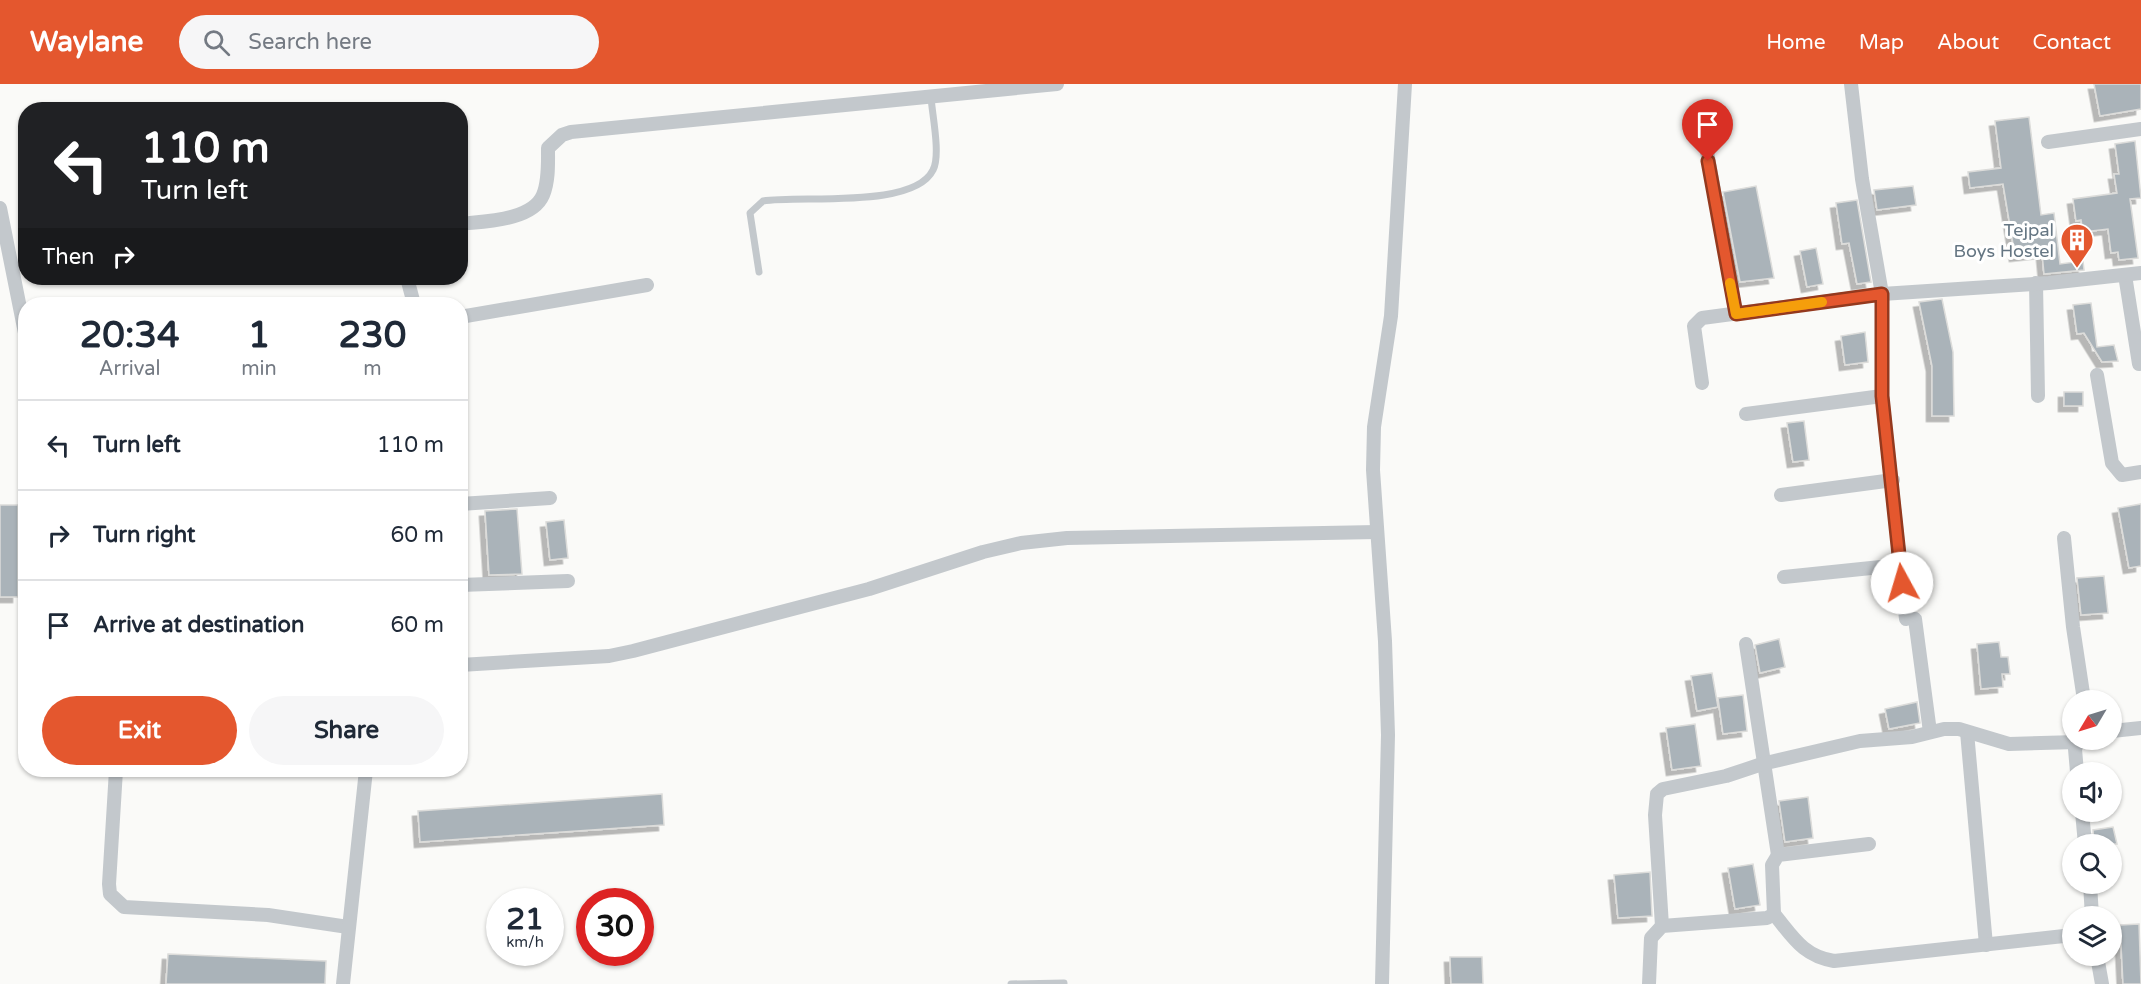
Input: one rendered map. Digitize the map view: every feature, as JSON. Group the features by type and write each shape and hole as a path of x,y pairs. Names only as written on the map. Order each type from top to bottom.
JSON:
{"street":[{"path":"468,223 522,213 540,201 544,193 548,148 561,135 1057,84"},
{"path":"1382,984 1388,735 1373,470 1374,427 1390,316 1405,84"},
{"path":"1851,84 1862,179 1882,294 1882,396 1893,480 1900,565 1930,732"},
{"path":"1701,118 1736,314"},
{"path":"2048,142 2141,129"},
{"path":"0,208 18,298"},
{"path":"1702,383 1696,322 1702,318 1882,294 2141,273"},
{"path":"2125,276 2139,364"},
{"path":"2037,283 2038,396"},
{"path":"468,316 647,285"},
{"path":"2097,375 2112,463 2122,476 2141,472"},
{"path":"1746,414 1882,396"},
{"path":"1781,495 1893,480"},
{"path":"468,503 550,498"},
{"path":"468,664 625,653 869,589 937,566 1021,543 1067,538 1377,532"},
{"path":"2064,538 2073,627 2082,690"},
{"path":"1784,577 1900,565"},
{"path":"468,585 568,581"},
{"path":"1746,644 1762,764 1778,855 1772,865 1774,914 1806,952 1818,958 1834,961 2062,936"},
{"path":"1662,926 1655,815 1657,794 1663,789 1726,776 1762,764 1860,741 1912,737 1953,728 2009,744 2062,742"},
{"path":"2122,730 2141,728"},
{"path":"1967,732 1986,945"},
{"path":"116,777 109,884 110,894 124,907 268,915 348,927"},
{"path":"343,984 348,927 365,803 366,777"},
{"path":"1778,855 1869,844"},
{"path":"1649,984 1651,938 1662,926 1767,918 1774,914"},
{"path":"2099,966 2102,984"}],"lane":[{"path":"759,272 750,213 763,201 882,195 903,192 926,179 934,169 936,155 931,97"},
{"path":"1011,984 1064,982"}],"building":[{"path":"2094,84 2141,84 2141,109 2100,116"},
{"path":"2029,117 2041,215 2054,213 2060,264 2083,261 2084,270 2044,274 2042,253 2015,256 2003,184 1970,188 1968,172 2001,168 1995,121"},
{"path":"2135,141 2141,198 2130,199 2138,258 2119,260 2118,252 2111,253 2108,229 2083,232 2081,220 2076,221 2073,199 2117,193 2114,174 2119,174 2115,144"},
{"path":"1756,186 1774,278 1740,282 1723,192"},
{"path":"1913,186 1916,205 1877,210 1874,190"},
{"path":"1857,200 1871,282 1857,284 1849,243 1842,244 1836,203"},
{"path":"1816,248 1823,284 1807,287 1800,251"},
{"path":"1942,299 1953,352 1954,416 1932,416 1932,366 1919,302"},
{"path":"2091,303 2097,347 2114,345 2118,361 2102,362 2084,333 2077,334 2073,305"},
{"path":"1865,332 1868,362 1845,365 1841,336"},
{"path":"2064,392 2083,392 2083,406 2064,406"},
{"path":"1804,421 1809,460 1793,462 1787,423"},
{"path":"2141,504 2141,566 2129,568 2118,508"},
{"path":"0,505 18,505 18,597 0,597"},
{"path":"517,509 522,574 489,575 485,511"},
{"path":"564,520 568,558 550,560 546,522"},
{"path":"2104,576 2108,613 2081,615 2077,578"},
{"path":"1779,639 1785,667 1760,673 1755,645"},
{"path":"1999,642 2001,657 2008,657 2010,674 2002,674 2003,687 1981,689 1977,644"},
{"path":"1712,673 1718,707 1697,711 1691,676"},
{"path":"1743,695 1747,731 1723,734 1718,698"},
{"path":"1917,702 1920,723 1889,729 1885,709"},
{"path":"1695,724 1701,766 1672,770 1666,728"},
{"path":"662,794 664,825 420,842 418,811"},
{"path":"1808,797 1813,838 1785,842 1779,801"},
{"path":"2113,827 2115,834 2093,834 2093,830"},
{"path":"1753,864 1760,905 1735,909 1728,868"},
{"path":"1650,872 1652,916 1618,918 1614,875"},
{"path":"2139,924 2141,984 2123,984 2122,925"},
{"path":"168,954 326,961 325,984 166,984"},
{"path":"1450,957 1482,957 1483,984 1451,984"}],"slow traffic":[{"path":"1730,283 1736,314 1822,302"}],"place":[{"name":"Tejpal Boys Hostel","path":"2077,269"}],"route":[{"path":"1708,161 1736,314 1882,294 1882,396 1893,480 1902,583"}]}
